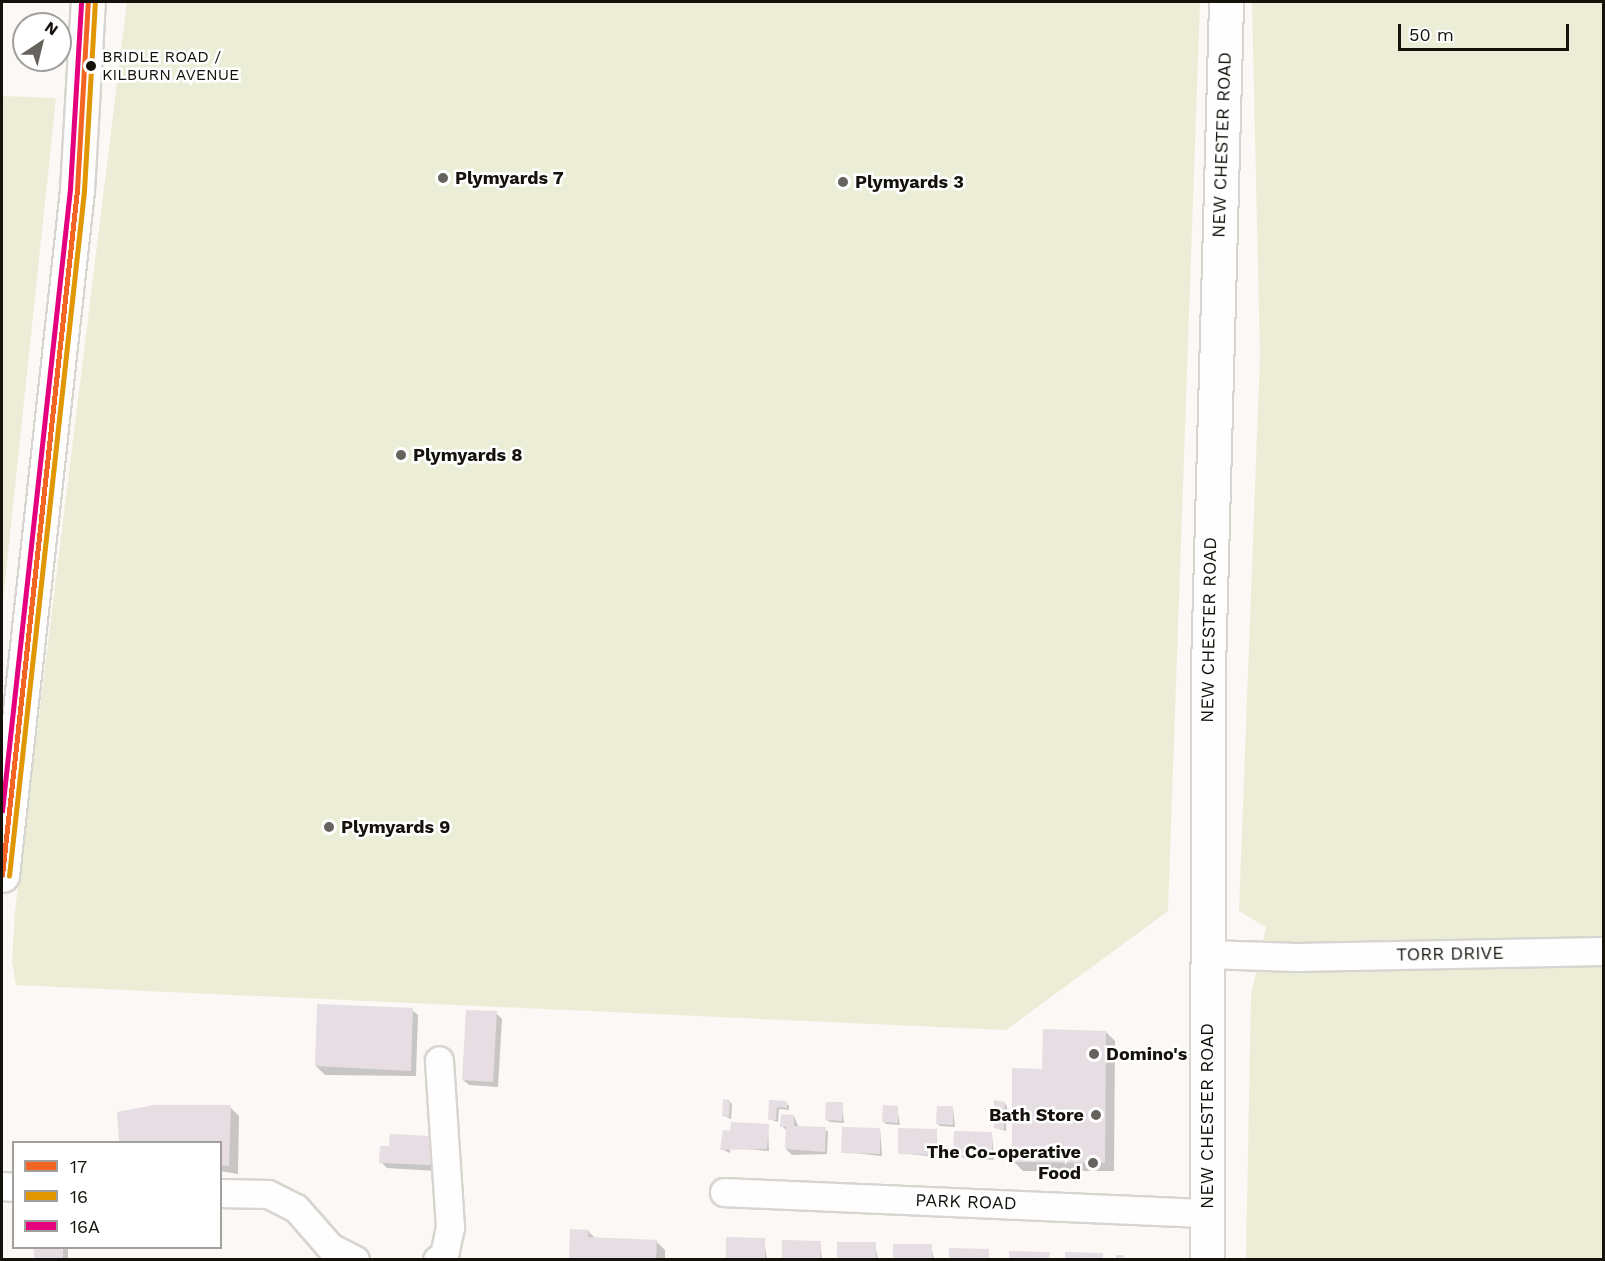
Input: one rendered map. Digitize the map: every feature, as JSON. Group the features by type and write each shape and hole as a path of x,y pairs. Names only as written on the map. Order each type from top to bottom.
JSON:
{"main road":[{"path":"2,875 77,190 88,2"},
{"name":"NEW CHESTER ROAD","path":"1207,1260 1208,644 1226,2"}],"street":[{"name":"TORR DRIVE","path":"1207,954 1296,957 1604,951"},
{"path":"437,1260 444,1255 450,1227 439,1060"},
{"name":"PARK ROAD","path":"724,1192 1207,1213"},
{"path":"222,1193 268,1194 296,1208 330,1247 355,1260"}],"green space":[{"path":"127,2 1200,2 1168,911 1006,1030 16,985 12,961 15,911"},
{"path":"1252,2 1603,2 1603,1259 1246,1259 1251,995 1266,927 1239,911 1260,356"},
{"path":"2,96 56,98 2,610"}],"building":[{"path":"317,1004 413,1008 411,1071 315,1066"},
{"path":"466,1010 497,1011 493,1082 462,1080"},
{"path":"1043,1029 1106,1031 1105,1163 1012,1162 1012,1068 1042,1069"},
{"path":"723,1099 730,1100 729,1117 722,1116"},
{"path":"769,1100 787,1101 787,1108 777,1107 776,1120 768,1120"},
{"path":"994,1100 1005,1102 1004,1130 994,1128"},
{"path":"826,1102 843,1102 842,1121 825,1120"},
{"path":"154,1105 231,1105 229,1166 222,1165 222,1141 119,1141 117,1112"},
{"path":"883,1105 898,1106 898,1123 882,1122"},
{"path":"937,1106 953,1106 953,1125 936,1124"},
{"path":"781,1114 794,1115 794,1126 826,1127 825,1152 785,1149 786,1127 780,1127"},
{"path":"731,1122 769,1124 767,1149 720,1150 723,1130 730,1131"},
{"path":"842,1127 880,1128 880,1154 841,1153"},
{"path":"898,1128 937,1129 936,1155 898,1154"},
{"path":"954,1131 992,1132 992,1158 953,1157"},
{"path":"390,1134 431,1136 430,1165 379,1163 380,1146 389,1146"},
{"path":"570,1229 589,1230 588,1237 657,1240 656,1260 569,1260"},
{"path":"726,1237 765,1238 765,1260 726,1260"},
{"path":"782,1240 821,1241 820,1260 782,1260"},
{"path":"837,1242 876,1242 876,1260 837,1260"},
{"path":"893,1244 932,1244 932,1260 893,1260"},
{"path":"949,1248 989,1249 989,1260 949,1260"},
{"path":"34,1249 63,1249 63,1260 34,1260"},
{"path":"1009,1251 1050,1252 1049,1260 1009,1260"},
{"path":"1065,1252 1103,1253 1103,1260 1065,1260"},
{"path":"1116,1255 1124,1255 1123,1260 1116,1260"}],"transit line":[{"name":"16A","path":"2,811 70,189 81,2"},
{"name":"17","path":"2,875 77,190 88,2"},
{"name":"16","path":"9,876 84,191 95,2"}],"place":[{"name":"BRIDLE ROAD / KILBURN AVENUE","path":"91,66"},
{"name":"Plymyards 7","path":"443,178"},
{"name":"Plymyards 3","path":"843,182"},
{"name":"Plymyards 8","path":"401,455"},
{"name":"Plymyards 9","path":"329,827"},
{"name":"Domino's","path":"1094,1054"},
{"name":"Bath Store","path":"1096,1115"},
{"name":"The Co-operative Food","path":"1093,1163"}]}
